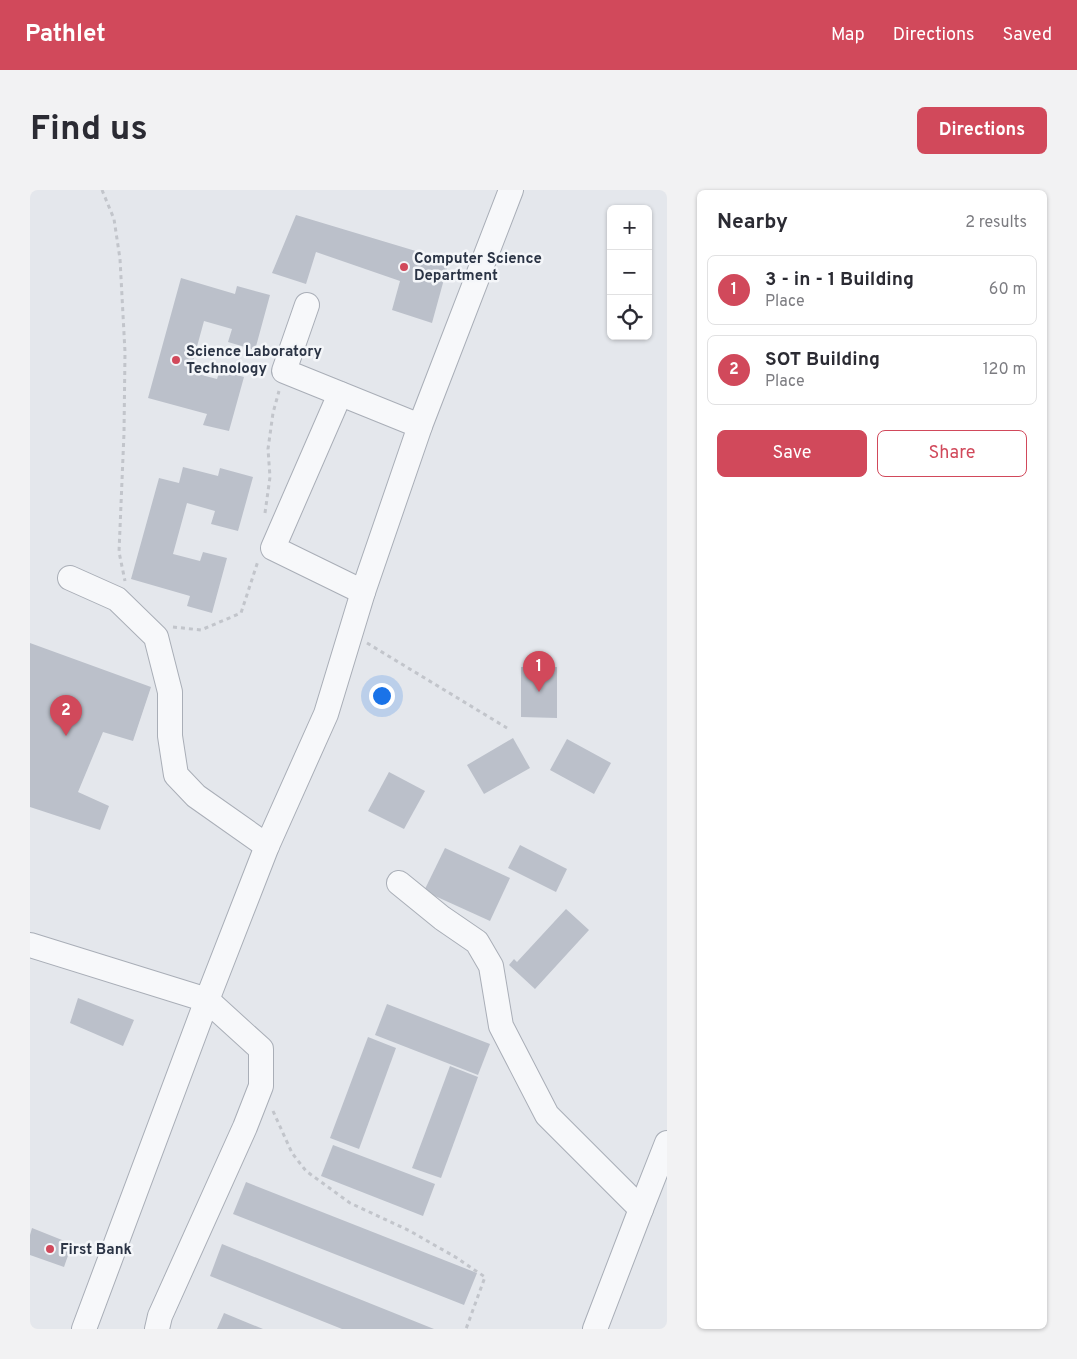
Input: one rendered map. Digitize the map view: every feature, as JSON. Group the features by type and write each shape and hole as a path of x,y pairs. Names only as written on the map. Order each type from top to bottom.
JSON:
{"street":[{"path":"84,1329 207,1000 267,846 326,714 364,592 420,426 511,190"},
{"path":"307,305 284,371 420,426"},
{"path":"340,394 273,548 364,592"},
{"path":"70,578 117,599 156,637 170,692 170,736 176,774 196,796 267,846"},
{"path":"399,883 442,918 477,942 491,966 501,1026 547,1115 641,1209"},
{"path":"30,945 207,1000 261,1049 262,1086 160,1316 157,1329"},
{"path":"595,1329 667,1143"}],"path":[{"path":"102,190 114,219 120,259 125,352 119,552 127,592 135,616 200,630 241,613 260,554"},
{"path":"264,518 270,477 268,449 273,413 284,371"},
{"path":"351,633 507,728"},
{"path":"262,1086 292,1153 306,1171 350,1203 410,1231 458,1258 485,1278 466,1329"}],"building":[{"name":"Computer Science Department","path":"296,215 449,261 432,323 392,310 400,281 316,252 306,284 272,273"},
{"name":"Science Laboratory Technology","path":"181,278 235,294 237,286 270,295 255,350 228,342 232,329 204,321 190,372 217,379 220,370 244,377 229,431 203,425 207,414 148,398"},
{"path":"183,467 218,476 220,468 253,477 238,531 211,524 215,511 187,503 173,554 200,561 203,552 227,558 212,613 187,606 190,596 131,579 159,478 179,483"},
{"path":"30,643 151,687 133,741 103,732 78,792 109,806 100,830 30,807"},
{"path":"521,667 557,667 557,718 521,717"},
{"path":"513,738 530,768 484,794 467,765"},
{"path":"567,739 611,763 594,794 550,770"},
{"path":"389,772 425,791 404,829 368,811"},
{"path":"520,845 567,869 556,892 508,868"},
{"path":"445,848 510,878 490,921 424,891"},
{"path":"566,909 589,930 535,989 509,965 514,959 517,962"},
{"path":"78,998 134,1020 123,1046 70,1023"},
{"path":"387,1004 490,1044 478,1075 375,1035"},
{"path":"368,1037 396,1048 359,1149 330,1138"},
{"path":"450,1066 478,1077 441,1178 412,1168"},
{"path":"333,1145 435,1184 423,1216 321,1176"},
{"path":"246,1182 477,1273 464,1305 233,1214"},
{"name":"First Bank","path":"32,1228 72,1244 64,1267 30,1255"},
{"path":"222,1244 434,1329 342,1329 210,1276"},
{"path":"224,1313 263,1329 217,1329"}],"place":[{"name":"Computer Science Department","path":"404,267"},
{"name":"Science Laboratory Technology","path":"176,360"},
{"name":"3 - in - 1 Building","path":"539,692"},
{"name":"SOT Building","path":"66,736"},
{"name":"First Bank","path":"50,1249"}]}
